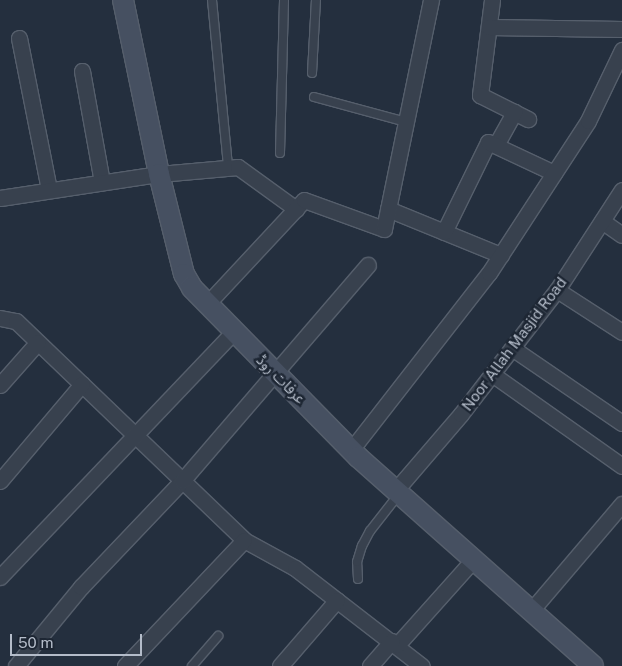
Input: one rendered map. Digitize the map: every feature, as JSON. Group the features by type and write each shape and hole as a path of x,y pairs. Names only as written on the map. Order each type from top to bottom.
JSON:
{"street":[{"name":"عرفات روڈ","path":"124,0 160,174 184,274 192,288 351,450 530,612 593,666"},
{"path":"207,304 304,200 384,229 431,0"},
{"path":"492,0 480,95 528,119"},
{"path":"489,27 622,29"},
{"path":"19,38 49,190"},
{"path":"351,450 501,255 588,120 622,50"},
{"path":"82,71 102,182"},
{"path":"496,146 514,112"},
{"path":"444,232 488,142 554,173"},
{"path":"0,198 160,174 238,167 296,209"},
{"name":"Noor Allah Masjid Road","path":"397,493 556,290 622,190"},
{"path":"388,209 501,255"},
{"path":"602,220 622,235"},
{"path":"16,666 81,588 182,481 368,265"},
{"path":"556,290 622,332"},
{"path":"0,318 16,321 244,540 295,568 422,666"},
{"path":"0,578 234,331"},
{"path":"0,385 38,342"},
{"path":"512,348 622,423"},
{"path":"492,374 622,466"},
{"path":"0,481 82,384"},
{"path":"530,612 622,504"},
{"path":"125,666 244,540"},
{"path":"370,666 472,560"},
{"path":"280,666 337,600"}],"lane":[{"path":"212,0 228,167"},
{"path":"280,153 284,0"},
{"path":"312,73 316,0"},
{"path":"314,97 406,122"},
{"path":"358,579 357,562 362,546 370,531 397,493"},
{"path":"192,666 218,636"}]}
